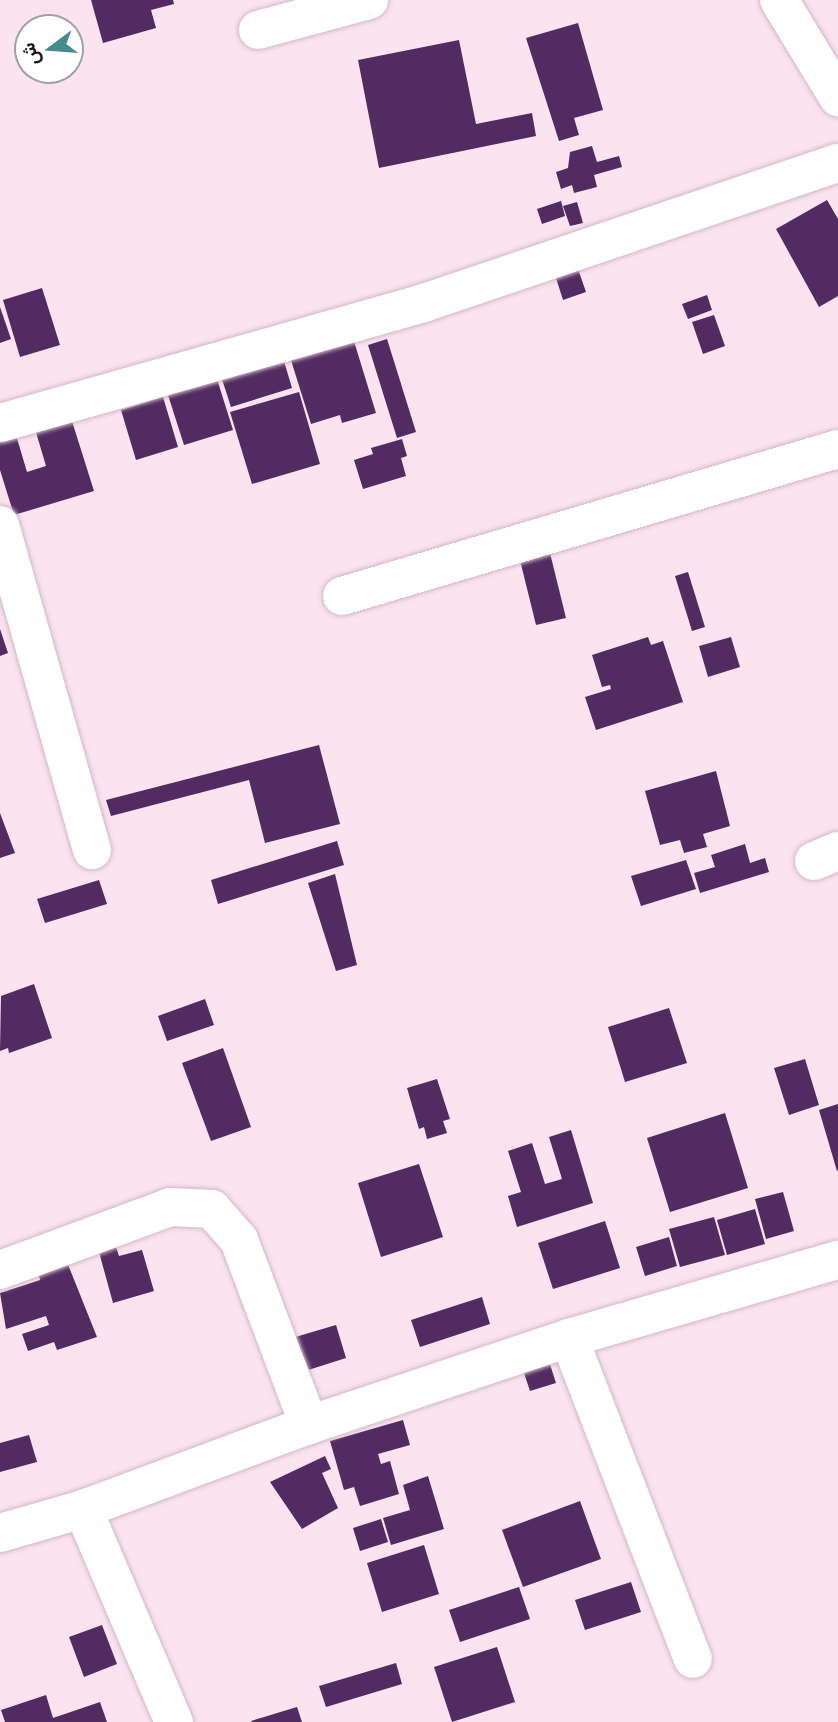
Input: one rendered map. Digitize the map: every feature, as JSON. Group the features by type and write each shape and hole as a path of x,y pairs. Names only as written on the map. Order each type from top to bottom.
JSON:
{"street":[{"path":"258,30 369,0"},
{"path":"779,0 838,97"},
{"path":"0,423 424,303 838,163"},
{"path":"342,596 838,449"},
{"path":"0,525 92,850"},
{"path":"0,1269 170,1207 212,1209 239,1240 309,1425"},
{"path":"0,1533 83,1509 309,1425 569,1338 838,1260"},
{"path":"569,1338 693,1660"},
{"path":"83,1509 174,1722"}],"building":[{"path":"91,0 173,0 174,4 151,10 156,28 103,43"},
{"path":"578,23 603,110 574,118 579,135 559,141 526,38"},
{"path":"459,40 476,124 532,113 536,136 379,168 358,60"},
{"path":"592,146 597,162 619,156 622,167 594,175 597,187 574,193 572,185 561,189 556,172 568,168 570,152"},
{"path":"827,200 838,219 838,296 819,307 776,229"},
{"path":"561,201 565,216 542,224 537,209"},
{"path":"577,202 583,223 570,226 563,206"},
{"path":"578,269 586,292 563,300 556,278"},
{"path":"42,288 60,345 20,357 3,300"},
{"path":"707,295 712,310 688,319 682,304"},
{"path":"0,307 11,339 0,343"},
{"path":"714,315 725,346 703,354 692,322"},
{"path":"353,338 376,413 342,423 340,415 311,424 290,357"},
{"path":"387,339 416,432 397,438 368,345"},
{"path":"281,351 292,388 231,407 219,370"},
{"path":"217,379 233,430 184,445 168,395"},
{"path":"299,392 320,464 252,484 230,412"},
{"path":"163,397 178,447 136,460 121,410"},
{"path":"71,418 94,491 14,515 0,470 0,440 16,435 27,472 46,466 35,429"},
{"path":"402,439 407,456 401,458 406,476 363,489 354,460 373,454 371,448"},
{"path":"549,549 566,618 536,625 519,556"},
{"path":"688,572 705,627 692,631 675,576"},
{"path":"0,629 8,653 0,656"},
{"path":"648,637 651,645 663,641 683,702 596,730 585,697 611,689 610,685 602,687 592,655"},
{"path":"731,637 740,667 708,677 699,646"},
{"path":"319,745 340,824 265,843 249,780 111,816 106,800"},
{"path":"716,771 730,826 703,834 707,847 684,853 680,840 660,845 645,791"},
{"path":"0,813 15,853 0,858"},
{"path":"337,841 344,865 218,904 211,880"},
{"path":"745,844 750,863 765,858 769,872 700,893 694,873 715,867 711,855"},
{"path":"686,860 696,889 641,906 631,876"},
{"path":"335,874 357,965 336,971 308,883"},
{"path":"99,880 107,904 45,923 37,899"},
{"path":"34,984 52,1038 9,1053 8,1048 0,1051 1,996"},
{"path":"205,999 214,1025 167,1041 158,1016"},
{"path":"669,1008 687,1063 625,1082 608,1027"},
{"path":"223,1048 251,1127 211,1141 182,1063"},
{"path":"805,1059 819,1105 789,1115 774,1068"},
{"path":"437,1079 450,1119 443,1121 447,1133 427,1139 424,1127 419,1129 407,1088"},
{"path":"838,1104 838,1170 837,1171 819,1110"},
{"path":"725,1113 748,1188 670,1212 647,1138"},
{"path":"571,1130 593,1203 517,1227 508,1196 521,1192 508,1151 532,1143 545,1184 562,1179 549,1137"},
{"path":"419,1164 443,1237 381,1257 358,1183"},
{"path":"783,1192 794,1231 766,1239 755,1199"},
{"path":"755,1209 765,1244 727,1255 717,1220"},
{"path":"714,1217 725,1255 680,1267 669,1229"},
{"path":"605,1221 620,1268 553,1289 538,1243"},
{"path":"669,1237 677,1266 645,1276 636,1247"},
{"path":"116,1247 119,1256 142,1250 154,1291 113,1303 99,1252"},
{"path":"67,1262 97,1337 57,1350 54,1342 28,1351 22,1334 49,1325 46,1316 6,1329 0,1293 40,1280 38,1272"},
{"path":"482,1297 490,1324 420,1347 411,1320"},
{"path":"336,1325 346,1358 302,1372 292,1338"},
{"path":"547,1355 556,1383 530,1391 521,1364"},
{"path":"403,1420 410,1445 378,1454 381,1464 390,1461 399,1494 360,1506 354,1487 344,1490 330,1441"},
{"path":"29,1435 37,1462 0,1472 0,1443"},
{"path":"325,1456 331,1469 322,1473 338,1508 302,1529 270,1482"},
{"path":"428,1476 444,1529 391,1545 383,1518 410,1510 403,1485"},
{"path":"580,1501 601,1559 523,1587 502,1530"},
{"path":"381,1519 388,1542 360,1551 353,1528"},
{"path":"424,1545 439,1594 382,1612 367,1563"},
{"path":"631,1582 641,1612 585,1630 575,1600"},
{"path":"519,1587 530,1619 460,1642 449,1610"},
{"path":"102,1625 117,1664 84,1677 69,1637"},
{"path":"497,1647 515,1702 452,1722 434,1667"},
{"path":"396,1663 402,1684 326,1707 319,1686"},
{"path":"46,1695 53,1718 100,1702 107,1722 5,1722 1,1710"},
{"path":"297,1707 302,1722 251,1721"}]}
